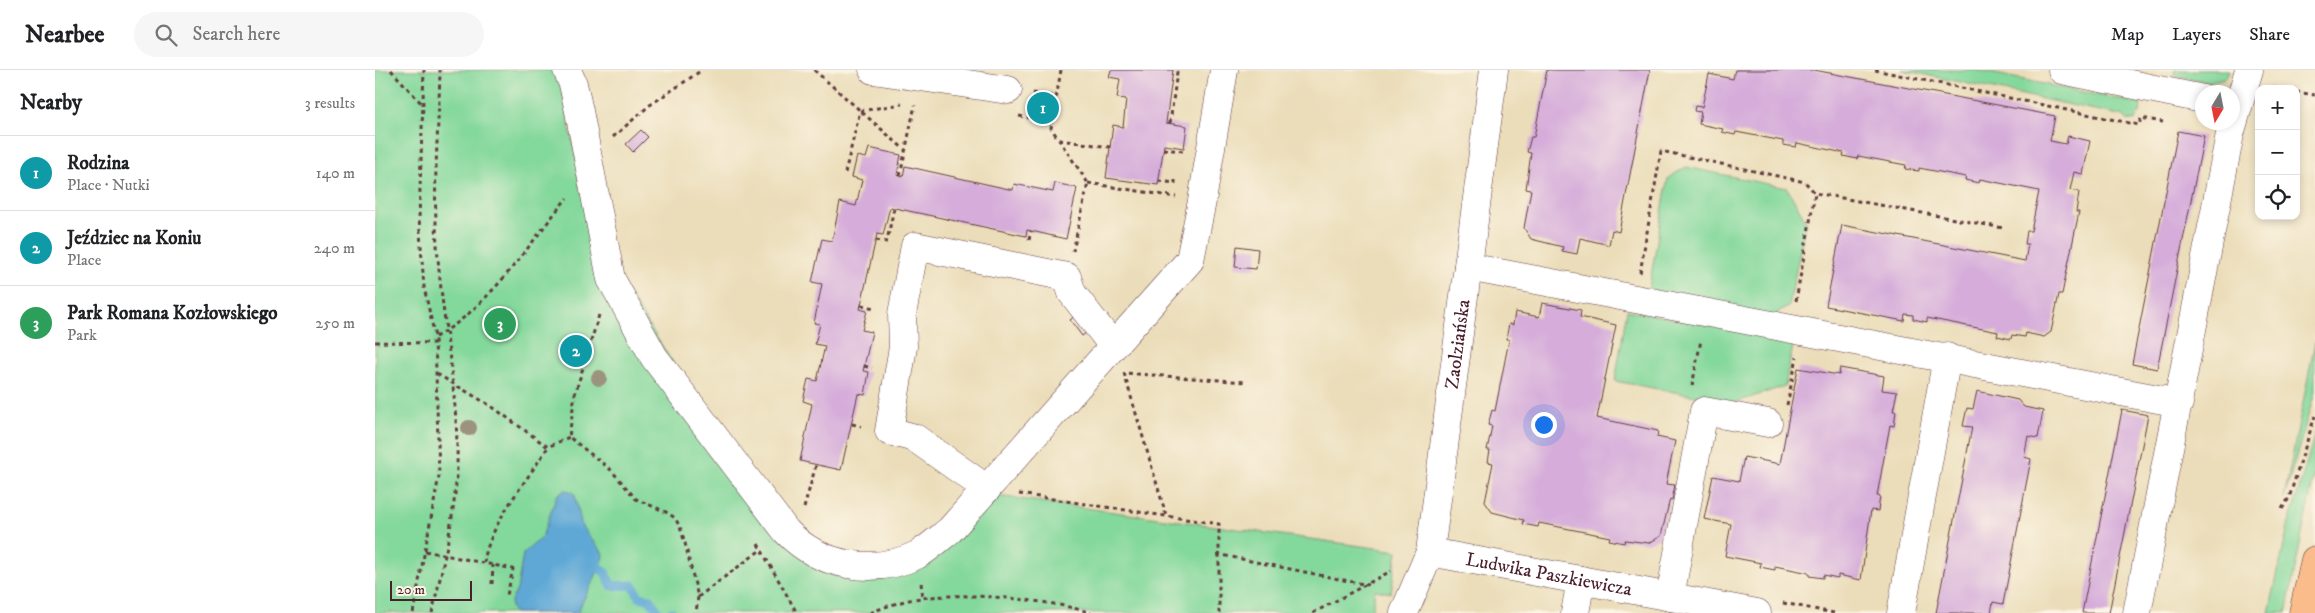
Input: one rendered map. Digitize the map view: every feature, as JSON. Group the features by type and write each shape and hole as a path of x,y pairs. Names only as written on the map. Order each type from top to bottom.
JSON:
{"main road":[{"path":"2303,613 2315,560"}],"street":[{"path":"567,70 579,111 589,172 611,279 654,357 794,539 810,551 842,564 858,567 887,564 917,555 950,530 1190,260 1203,201 1224,70"},
{"path":"873,70 1008,90"},
{"name":"Zaolziańska","path":"1404,613 1430,552 1494,70"},
{"path":"2063,70 2195,97"},
{"path":"2240,93 2249,70"},
{"path":"2137,613 2230,130"},
{"path":"987,489 915,438 889,431 903,347 902,314 915,246 1067,277 1072,293 1113,346"},
{"path":"1468,266 2179,403"},
{"path":"1901,613 1947,357"},
{"path":"1669,596 1704,411 1768,422"},
{"name":"Ludwika Paszkiewicza","path":"1430,552 1757,613"},
{"path":"1575,613 1581,580"}],"path":[{"path":"391,70 423,104"},
{"path":"413,613 439,476 435,338 424,287 419,218 424,70"},
{"path":"432,613 446,555 457,468 452,383 441,292 436,222 440,70"},
{"path":"435,338 462,320 486,296 589,172 611,138 650,104 702,70"},
{"path":"814,70 905,150"},
{"path":"1061,70 1051,128 1088,183 1067,277"},
{"path":"1875,70 2139,125 2141,118 2167,122"},
{"path":"1170,123 1177,72 1173,71"},
{"path":"2300,93 2315,95"},
{"path":"1044,95 1057,98"},
{"path":"860,111 916,101 900,176"},
{"path":"845,174 860,111"},
{"path":"1059,140 1110,147"},
{"path":"1636,298 1661,152 1805,182 1815,194 2003,228"},
{"path":"1159,181 1175,183"},
{"path":"1088,183 1203,201"},
{"path":"1768,422 1786,408 1815,194"},
{"path":"887,242 894,208"},
{"path":"569,437 575,394 611,279"},
{"path":"1704,411 1688,408 1706,312"},
{"path":"375,342 435,343"},
{"path":"1166,515 1124,373 1246,382"},
{"path":"436,374 491,406 548,447"},
{"path":"2282,509 2289,498 2315,416"},
{"path":"484,563 486,546 498,523 548,447 569,437"},
{"path":"569,437 611,470 636,499 675,518 683,535 698,597 696,613"},
{"path":"794,539 816,465"},
{"path":"987,489 1219,524 1217,554 1219,613"},
{"path":"698,597 761,550"},
{"path":"425,551 513,569 507,595"},
{"path":"1217,554 1369,585 1337,598 1313,613"},
{"path":"492,584 493,565"},
{"path":"770,565 797,613"},
{"path":"870,613 893,604 915,599 952,597 1045,602 1091,613"}],"green space":[{"path":"375,70 558,70 592,236 789,545 891,573 991,495 1397,551 1391,593 1375,590 1372,613 375,613"},
{"path":"1902,70 1976,70 2141,104 2140,113 2135,121 2127,120 2124,116"},
{"path":"2175,70 2230,70 2225,78 2209,82 2174,75"},
{"path":"1686,167 1787,188 1806,221 1789,306 1772,317 1648,293 1668,178"},
{"path":"1627,310 1794,341 1785,386 1734,403 1615,381"},
{"path":"2315,342 2315,392 2284,498"},
{"path":"2315,433 2315,471 2286,613 2269,613 2288,527"}],"water":[{"path":"565,490 573,492 582,527 603,553 602,563 577,613 515,613 511,608 511,601 517,590 523,554 542,537 557,495"}],"building":[{"path":"1111,70 1173,70 1166,123 1187,126 1184,148 1164,145 1158,185 1106,178 1113,125 1123,127 1126,99 1117,98 1120,79 1109,77"},
{"path":"1547,70 1650,70 1619,232 1612,230 1609,245 1580,238 1577,254 1562,251 1563,247 1531,239 1524,228 1531,190 1526,189 1531,153 1527,152 1531,137 1534,137"},
{"path":"1735,70 1814,70 2055,116 2050,141 2066,144 2068,136 2090,141 2083,174 2074,172 2070,190 2079,192 2076,212 2079,212 2062,294 2059,294 2051,332 2044,337 2026,333 2025,337 2012,335 2011,339 1997,336 1998,332 1927,318 1927,322 1913,319 1913,315 1905,314 1904,321 1826,306 1842,225 2025,261 2028,244 2025,244 2027,231 2031,231 2039,191 1980,179 1979,183 1965,180 1966,177 1919,168 1919,171 1905,169 1906,165 1858,156 1857,159 1843,156 1844,153 1797,143 1796,147 1783,145 1783,141 1736,132 1735,135 1722,132 1723,129 1699,124 1701,112 1694,111 1695,106 1702,107 1709,74 1733,79"},
{"path":"641,130 648,137 633,152 626,144"},
{"path":"2178,131 2204,136 2157,369 2132,364"},
{"path":"869,148 901,155 897,175 903,177 905,166 1013,190 1014,184 1053,192 1055,183 1077,188 1066,239 1027,230 1026,236 890,207 883,235 877,234 860,309 867,311 862,330 872,332 863,371 869,372 865,395 858,394 841,470 800,461 812,404 803,401 808,379 817,381 825,346 815,344 820,324 814,323 822,284 812,282 822,239 832,241 840,202 856,206 862,180 852,177 857,156 866,158"},
{"path":"1237,246 1258,249 1256,269 1235,267"},
{"path":"1542,303 1581,310 1580,317 1616,325 1597,418 1658,431 1657,437 1675,441 1666,484 1675,485 1672,500 1670,499 1661,536 1649,543 1625,540 1624,543 1609,540 1610,537 1539,523 1538,527 1523,524 1524,520 1492,512 1485,502 1493,463 1488,462 1490,450 1487,450 1492,426 1488,425 1492,410 1495,411 1509,340 1506,339 1509,324 1513,325 1515,312 1539,317"},
{"path":"1077,314 1090,330 1082,336 1070,320"},
{"path":"1798,368 1839,375 1840,368 1884,376 1882,390 1897,392 1893,411 1896,411 1894,426 1890,425 1877,496 1880,496 1878,511 1871,510 1861,580 1838,575 1838,578 1823,575 1823,578 1809,576 1809,573 1775,566 1775,570 1760,567 1761,563 1725,556 1731,524 1704,519 1713,476 1739,481 1744,457 1780,464"},
{"path":"1977,391 2018,400 2024,407 2043,411 2038,438 2028,436 2024,457 2031,459 2003,604 1993,602 1991,613 1936,613 1972,427 1963,426 1967,408 1973,409"},
{"path":"2122,410 2148,415 2109,613 2082,613"}],"waterway":[{"path":"599,568 605,572 612,586 633,585 639,597 650,599 659,613"}],"place":[{"name":"Rodzina","path":"1043,108"},
{"name":"Park Romana Kozłowskiego","path":"500,324"},
{"name":"Jeździec na Koniu","path":"576,351"}]}
